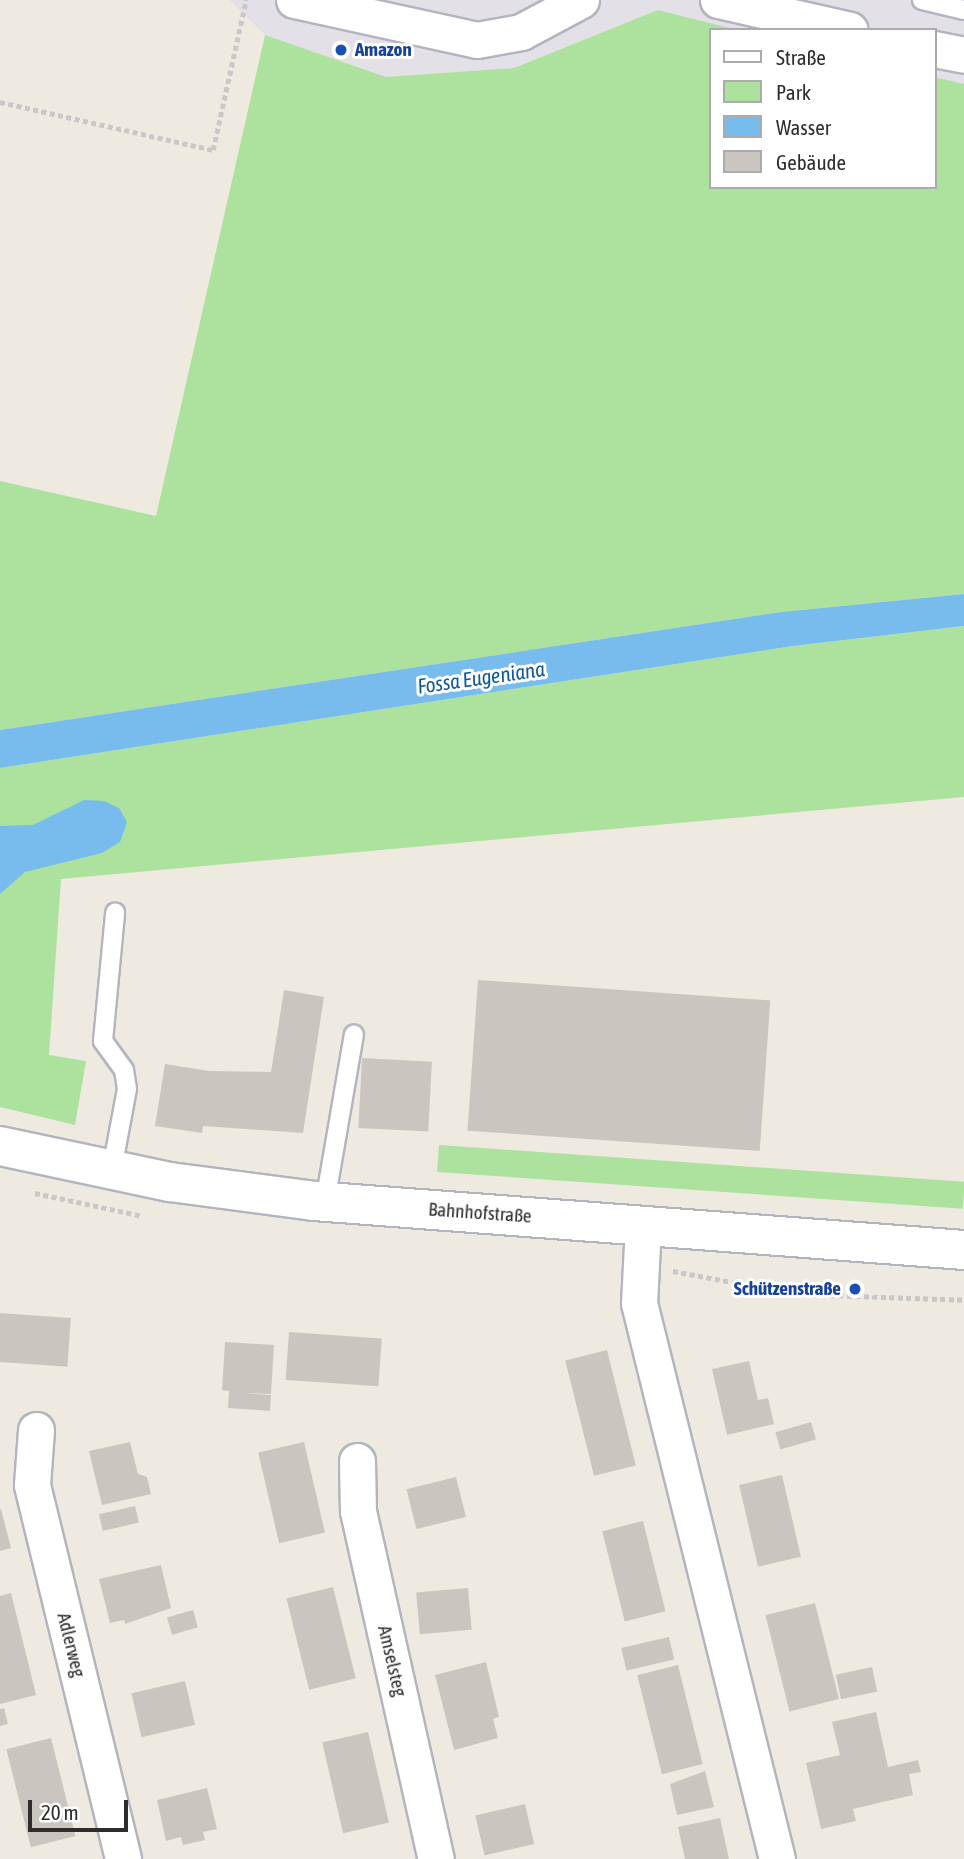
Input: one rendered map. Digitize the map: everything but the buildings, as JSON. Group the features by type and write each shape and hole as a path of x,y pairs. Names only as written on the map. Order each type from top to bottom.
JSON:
{"street":[{"path":"294,0 477,40 521,32 581,0"},
{"path":"718,0 841,28"},
{"path":"936,49 964,55"},
{"name":"Bahnhofstraße","path":"0,1146 112,1169 325,1202 964,1250"},
{"path":"643,1225 639,1303 777,1859"},
{"name":"Adlerweg","path":"36,1430 32,1485 123,1859"},
{"name":"Amselsteg","path":"357,1461 358,1511 436,1859"}],"lane":[{"path":"922,0 964,9"},
{"path":"112,1169 127,1089 124,1070 103,1041 115,913"},
{"path":"325,1202 354,1034"}],"path":[{"path":"0,102 213,150 246,0"},
{"path":"640,1265 796,1294 964,1300"}],"shaded area":[{"path":"229,0 964,0 964,84 936,77 936,28 730,28 658,10 514,68 386,77 265,35"}],"green space":[{"path":"658,10 730,28 708,28 708,189 936,189 936,77 964,84 964,594 781,612 0,730 0,481 156,516 265,35 386,77 514,68"},
{"path":"964,626 964,797 61,879 49,1055 86,1061 75,1125 0,1107 0,768 793,646"},
{"path":"439,1145 964,1182 963,1209 437,1172"}],"water":[{"name":"Fossa Eugeniana","path":"964,594 964,626 793,646 0,768 0,730 781,612"},
{"path":"84,800 104,801 119,808 127,822 120,842 102,853 25,872 0,894 0,826 33,825"}],"place":[{"name":"Amazon","path":"341,50"},
{"name":"Schützenstraße","path":"855,1289"}]}
